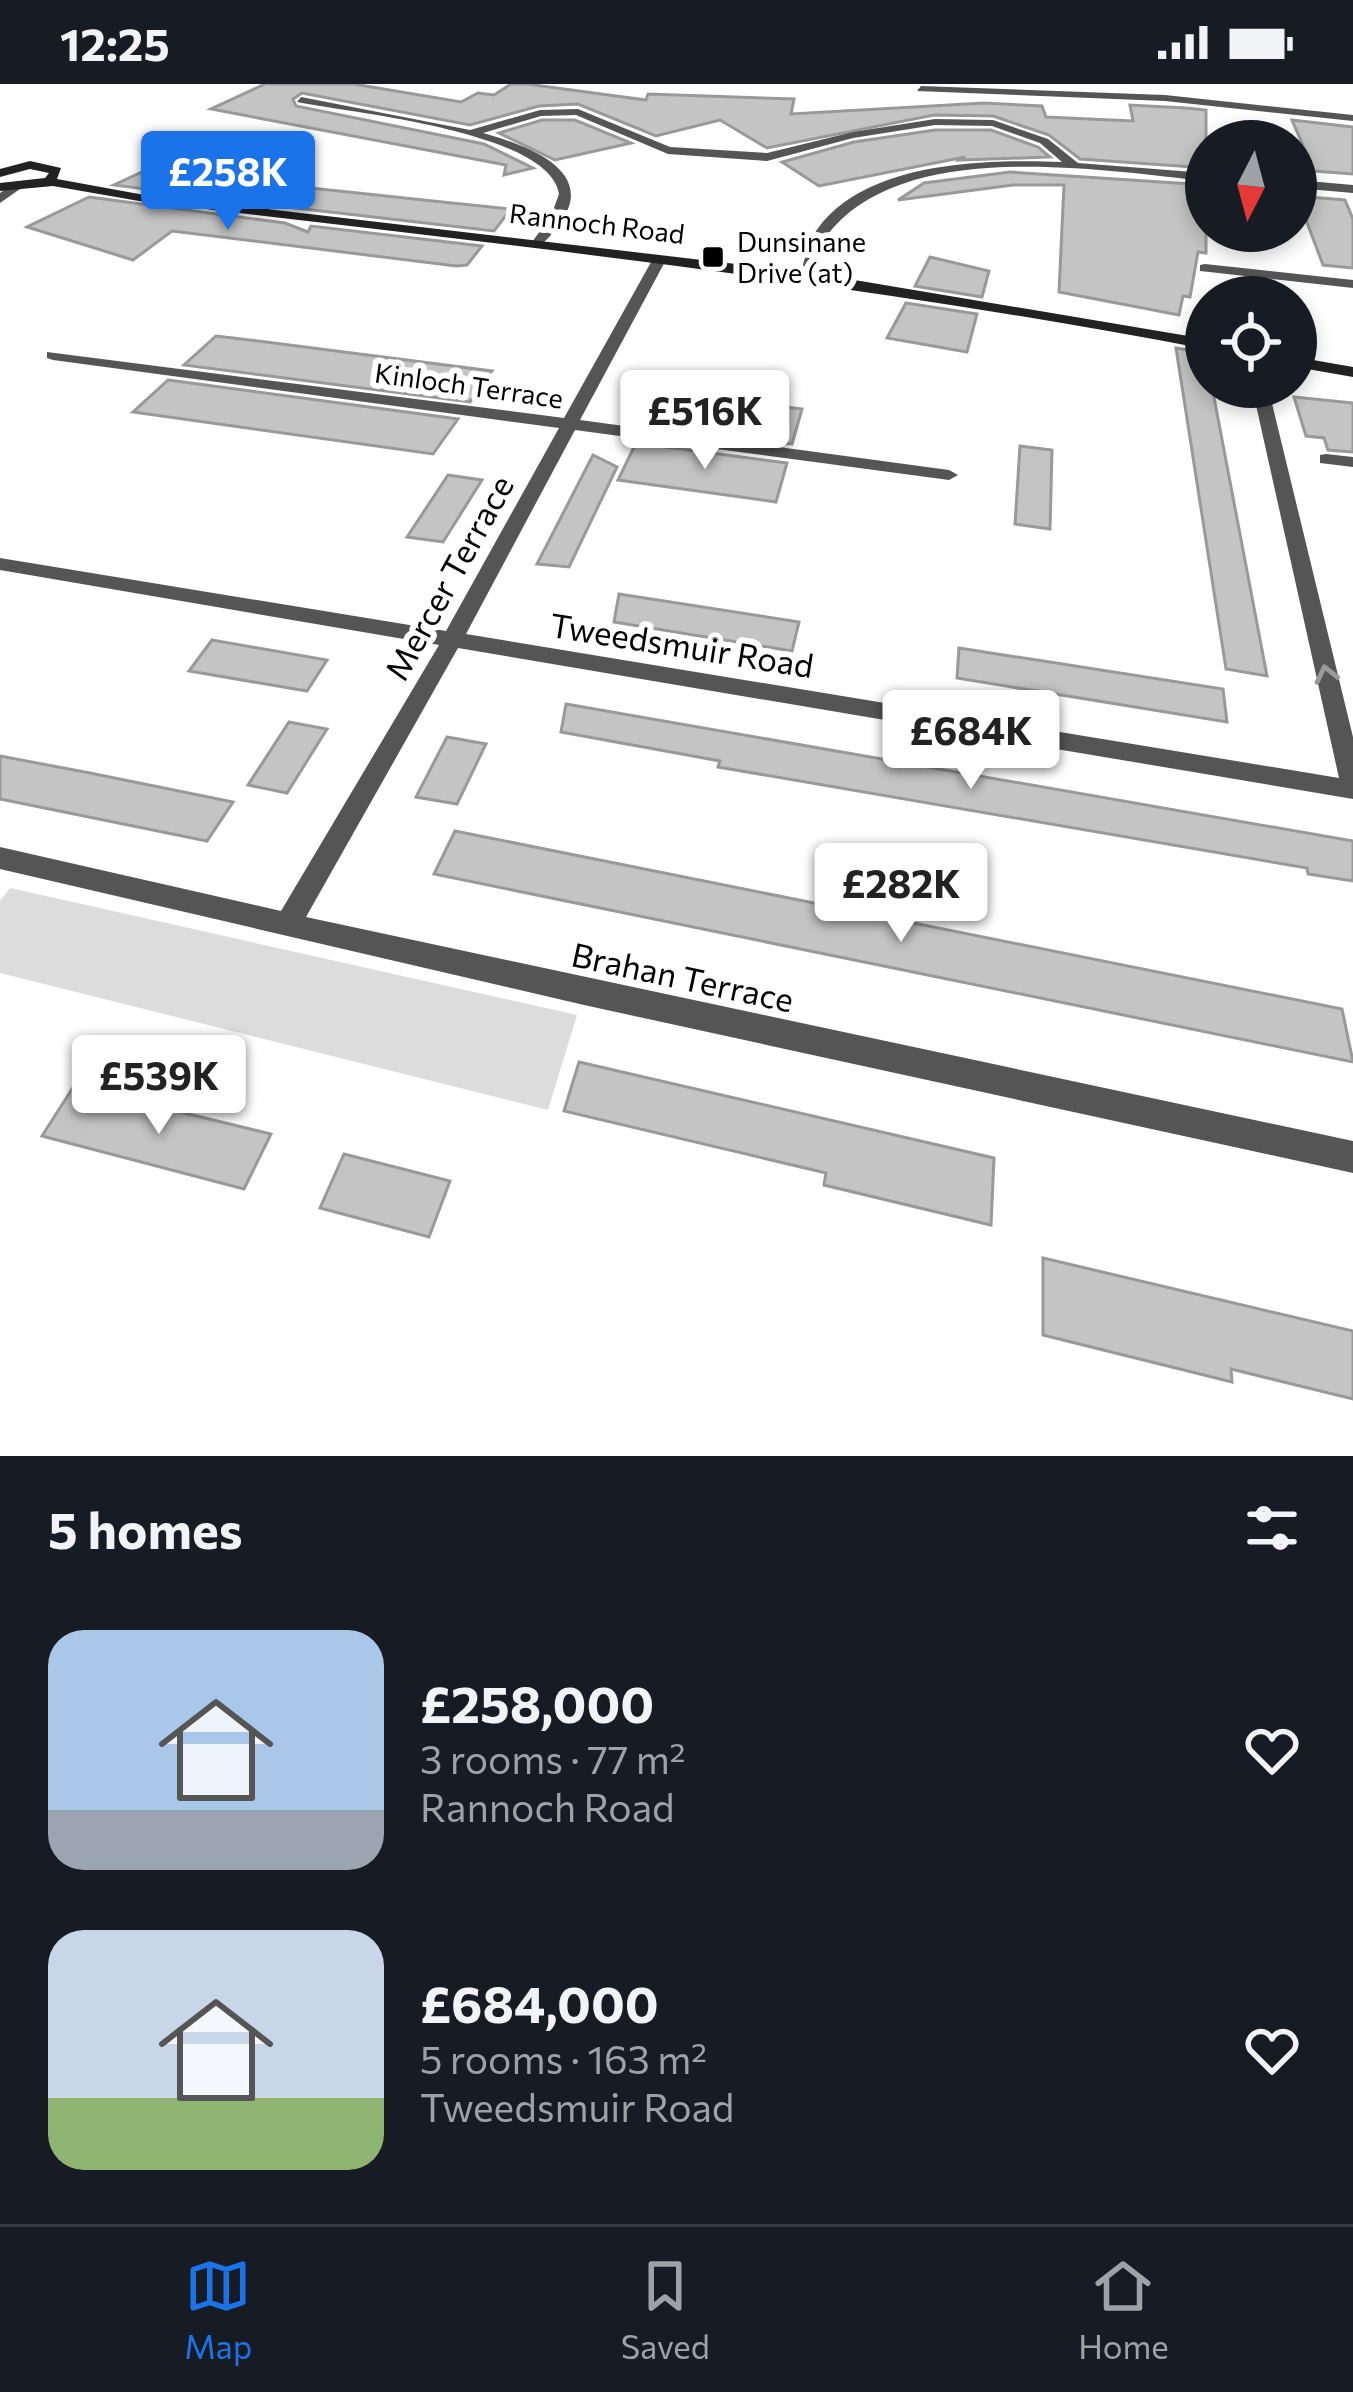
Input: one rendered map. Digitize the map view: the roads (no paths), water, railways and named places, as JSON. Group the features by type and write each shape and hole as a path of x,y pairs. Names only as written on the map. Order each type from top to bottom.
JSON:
{"street":[{"path":"921,88 1165,98 1353,118"},
{"path":"284,107 318,92"},
{"path":"302,100 531,150 560,171 566,190 564,204 539,242"},
{"path":"470,133 540,113 578,112 668,150 766,157 853,135 935,122 993,123 1043,141 1076,166"},
{"path":"15,156 31,165"},
{"path":"0,173 31,165"},
{"name":"Rannoch Road","path":"31,165 57,171 50,180"},
{"path":"806,279 813,252 836,214 888,184 934,170 1076,166 1185,175"},
{"name":"Rannoch Road","path":"7,188 50,180 143,199 539,242 806,279 1185,341"},
{"path":"1317,186 1353,189"},
{"path":"0,200 7,188"},
{"name":"Mercer Terrace","path":"288,924 452,640 661,258"},
{"path":"1218,274 1353,284"},
{"name":"Kinloch Terrace","path":"53,355 950,475"},
{"path":"1317,366 1353,372"},
{"path":"1265,408 1353,789"},
{"path":"1326,459 1353,462"},
{"name":"Tweedsmuir Road","path":"0,564 1353,789"},
{"name":"Brahan Terrace","path":"0,858 1353,1157"}],"place":[{"name":"Dunsinane Drive (at)","path":"713,257"}]}
